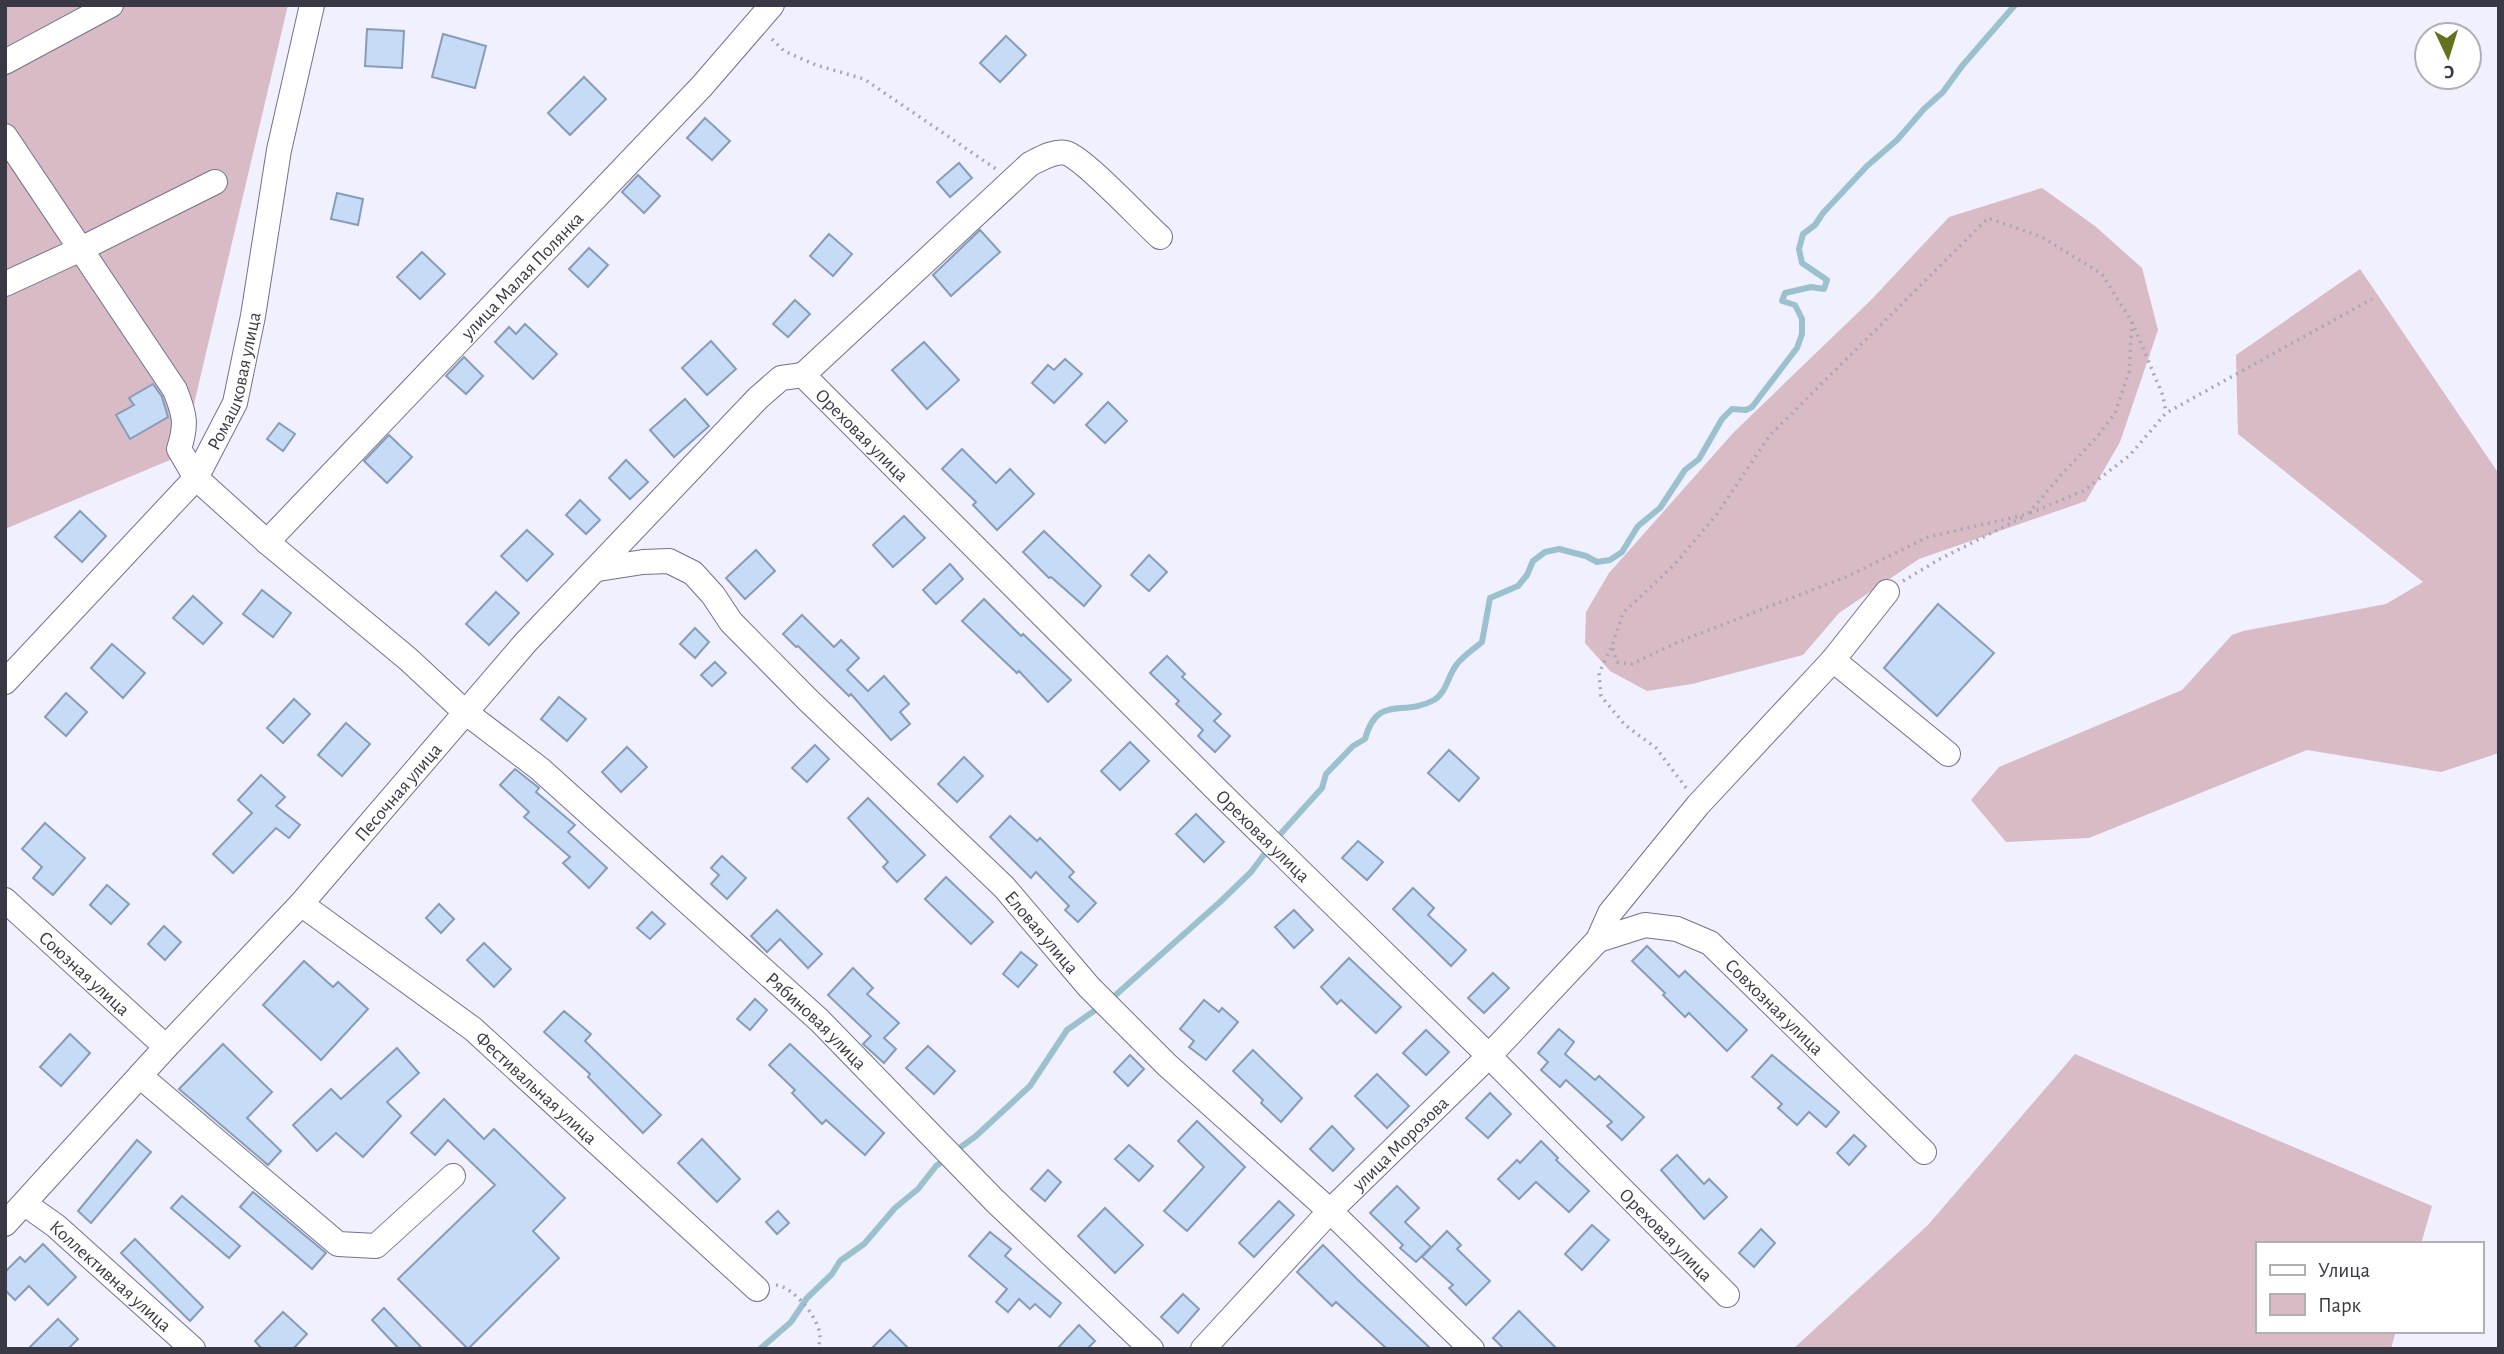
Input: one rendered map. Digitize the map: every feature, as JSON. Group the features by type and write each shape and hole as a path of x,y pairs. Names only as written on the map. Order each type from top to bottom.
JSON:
{"street":[{"path":"5,62 111,5"},
{"name":"Ромашковая улица","path":"5,682 196,478 235,403 253,316 279,150 312,5"},
{"name":"улица Малая Полянка","path":"267,542 702,86 772,5"},
{"name":"Рябиновая улица","path":"5,136 175,390 184,412 185,429 179,449 196,478 466,712 540,769 819,1020 960,1166 1151,1349"},
{"path":"803,375 1030,164 1049,155 1066,153 1084,165 1160,237"},
{"path":"5,284 215,182"},
{"name":"Песочная улица","path":"5,1224 301,904 526,642 758,398 781,379 803,375"},
{"name":"Ореховая улица","path":"803,375 1727,1295"},
{"name":"Еловая улица","path":"598,569 669,561 693,573 713,595 730,622 1003,887 1095,992 1167,1065 1330,1211 1472,1349"},
{"path":"1598,940 1610,913 1698,805 1833,660 1887,592"},
{"path":"1833,660 1948,754"},
{"name":"Союзная улица","path":"5,900 166,1048"},
{"name":"Фестивальная улица","path":"301,904 473,1029 757,1289"},
{"name":"Совхозная улица","path":"1598,940 1645,925 1677,929 1710,943 1924,1152"},
{"name":"улица Морозова","path":"1203,1349 1330,1211 1489,1056 1598,940"},
{"path":"140,1076 338,1244 376,1246 453,1176"},
{"name":"Коллективная улица","path":"25,1204 74,1242 193,1349"}],"path":[{"path":"755,24 785,51 816,65 864,79 991,164 1010,183"},
{"path":"1698,805 1656,748 1625,725 1601,696 1599,673 1623,613 1674,565 1717,514 1770,435 1988,218 2042,237 2102,274 2132,322 2163,396 2166,413"},
{"path":"1887,592 1940,559 2028,514 2083,491 2130,455 2166,413 2372,299"},
{"path":"1612,646 1617,662 1632,664 1678,642 1848,576 1928,537 2028,514 2115,413 2129,372 2132,322"},
{"path":"796,1295 810,1312 821,1334 818,1349"}],"green space":[{"path":"5,5 288,5 182,455 5,529"},
{"path":"2042,188 2095,226 2142,268 2158,330 2120,442 2086,501 1919,559 1839,613 1803,655 1692,684 1647,691 1610,671 1585,643 1586,612 1609,573 1734,432 1871,300 1949,217"},
{"path":"2360,269 2499,474 2499,753 2441,772 2307,750 2089,838 2006,842 1971,800 1999,767 2182,690 2232,635 2386,604 2423,582 2238,434 2236,355"},
{"path":"2075,1054 2432,1206 2422,1242 2256,1242 2256,1333 2395,1333 2391,1349 1793,1349 1928,1225"}],"building":[{"path":"367,29 404,31 402,68 365,66"},
{"path":"443,34 486,46 475,88 432,77"},
{"path":"1006,36 1026,55 1000,82 980,63"},
{"path":"584,77 606,99 570,135 548,113"},
{"path":"705,118 730,141 712,160 687,138"},
{"path":"959,163 972,178 950,197 937,182"},
{"path":"638,175 660,196 644,213 622,192"},
{"path":"337,193 363,199 358,225 331,219"},
{"path":"980,230 1000,252 951,296 933,275"},
{"path":"829,234 852,254 833,276 810,256"},
{"path":"589,248 608,265 588,287 569,269"},
{"path":"422,252 445,274 420,299 397,277"},
{"path":"795,300 810,314 788,337 773,324"},
{"path":"525,324 557,354 533,379 495,342 509,327 516,334"},
{"path":"711,341 736,369 707,395 682,368"},
{"path":"924,342 959,380 927,409 892,370"},
{"path":"464,357 483,376 466,394 446,376"},
{"path":"1065,359 1082,374 1054,403 1032,383 1048,365 1054,370"},
{"path":"153,384 162,397 168,417 130,439 116,415 134,405 129,398"},
{"path":"685,399 709,426 674,457 650,430"},
{"path":"1108,402 1127,421 1105,443 1086,425"},
{"path":"279,423 295,434 283,451 267,439"},
{"path":"389,435 412,457 387,483 364,461"},
{"path":"962,449 996,483 1010,469 1034,494 997,530 973,505 976,502 942,469"},
{"path":"626,460 648,482 630,499 609,478"},
{"path":"580,500 600,520 586,534 566,515"},
{"path":"80,511 106,536 82,562 55,537"},
{"path":"904,516 925,538 893,567 873,545"},
{"path":"527,530 553,554 527,581 501,556"},
{"path":"1044,531 1101,586 1084,606 1049,578 1023,552"},
{"path":"756,550 775,571 745,599 726,578"},
{"path":"1149,555 1167,572 1149,591 1131,575"},
{"path":"950,564 963,579 936,604 923,590"},
{"path":"262,590 291,613 273,637 243,614"},
{"path":"496,592 519,613 489,645 466,624"},
{"path":"193,596 222,623 203,644 173,618"},
{"path":"984,599 1071,680 1048,702 1019,671 1017,673 962,621"},
{"path":"1938,604 1994,653 1937,716 1884,668"},
{"path":"802,615 834,647 841,640 859,658 847,670 868,691 884,676 909,704 900,712 910,724 891,740 851,694 849,696 783,634"},
{"path":"695,628 709,642 695,658 680,644"},
{"path":"112,644 145,673 123,698 91,668"},
{"path":"1167,656 1185,674 1182,677 1221,714 1214,721 1230,736 1215,752 1198,736 1203,730 1176,704 1179,701 1150,673"},
{"path":"715,662 726,673 712,686 701,675"},
{"path":"66,693 87,712 66,736 45,717"},
{"path":"559,697 586,719 567,741 541,719"},
{"path":"294,699 310,714 283,743 267,728"},
{"path":"346,723 370,744 342,776 318,755"},
{"path":"1130,742 1149,761 1120,790 1101,771"},
{"path":"815,745 829,759 807,782 792,768"},
{"path":"627,747 647,767 621,792 602,772"},
{"path":"1449,750 1479,778 1459,801 1428,773"},
{"path":"964,757 983,776 957,802 938,784"},
{"path":"515,769 539,788 536,792 575,825 568,832 607,868 589,888 563,863 570,857 524,817 529,812 500,785"},
{"path":"261,775 285,797 276,806 300,825 289,838 276,828 233,873 213,854 252,813 238,800"},
{"path":"868,798 925,855 897,882 883,867 888,862 848,818"},
{"path":"1196,814 1224,842 1204,862 1176,834"},
{"path":"1010,816 1037,841 1040,838 1074,872 1069,877 1096,903 1078,922 1065,910 1069,906 1036,872 1031,878 990,837"},
{"path":"45,823 85,858 53,895 33,878 42,867 22,849"},
{"path":"1358,841 1383,862 1367,880 1342,858"},
{"path":"722,856 746,878 727,899 711,884 719,875 711,868"},
{"path":"946,877 993,922 971,944 925,899"},
{"path":"107,885 129,904 111,924 90,905"},
{"path":"1413,888 1434,908 1428,915 1466,950 1451,966 1393,909"},
{"path":"439,904 454,919 441,933 426,918"},
{"path":"777,910 822,954 808,968 780,939 767,952 751,936"},
{"path":"1294,910 1313,930 1294,948 1275,927"},
{"path":"652,912 665,924 650,939 637,928"},
{"path":"164,926 181,942 165,960 148,944"},
{"path":"484,943 511,969 494,987 467,960"},
{"path":"1647,946 1679,977 1685,971 1747,1030 1727,1051 1689,1013 1685,1017 1632,961"},
{"path":"1021,952 1037,965 1018,987 1003,974"},
{"path":"1349,958 1401,1007 1376,1033 1341,1000 1337,1004 1321,987"},
{"path":"304,961 333,987 338,982 368,1009 321,1060 263,1005"},
{"path":"853,968 873,988 867,994 899,1023 884,1038 896,1049 884,1063 863,1044 871,1036 828,995"},
{"path":"1493,973 1509,988 1484,1013 1468,998"},
{"path":"755,999 767,1010 750,1030 737,1019"},
{"path":"1204,1000 1219,1012 1222,1008 1238,1022 1206,1060 1189,1047 1194,1041 1180,1029"},
{"path":"564,1011 591,1034 585,1041 661,1115 643,1133 588,1077 590,1074 544,1032"},
{"path":"1559,1029 1574,1042 1565,1054 1595,1080 1599,1076 1644,1117 1622,1140 1607,1126 1612,1122 1566,1080 1560,1087 1541,1070 1548,1062 1538,1053"},
{"path":"1426,1030 1449,1052 1426,1075 1403,1053"},
{"path":"70,1034 90,1053 61,1086 40,1067"},
{"path":"223,1044 272,1092 247,1118 281,1151 268,1165 179,1089"},
{"path":"790,1044 884,1133 865,1155 826,1120 822,1124 792,1093 795,1090 769,1065"},
{"path":"928,1046 955,1071 934,1094 906,1068"},
{"path":"397,1048 419,1073 387,1102 401,1116 363,1157 336,1133 317,1151 293,1125 331,1089 341,1099"},
{"path":"1253,1050 1302,1098 1281,1122 1233,1071"},
{"path":"1130,1055 1144,1069 1128,1086 1114,1072"},
{"path":"1772,1055 1839,1112 1826,1127 1809,1112 1797,1125 1778,1108 1782,1104 1752,1077"},
{"path":"1377,1074 1409,1106 1387,1128 1355,1096"},
{"path":"1490,1093 1511,1114 1488,1138 1466,1118"},
{"path":"444,1099 484,1139 494,1129 565,1198 533,1231 559,1258 468,1349 398,1279 495,1185 448,1140 435,1155 411,1133"},
{"path":"1197,1121 1245,1167 1187,1231 1164,1211 1204,1167 1178,1141"},
{"path":"1332,1126 1354,1149 1333,1171 1310,1149"},
{"path":"1854,1135 1866,1146 1849,1165 1837,1153"},
{"path":"702,1139 740,1179 717,1202 678,1163"},
{"path":"137,1140 151,1152 91,1223 78,1211"},
{"path":"1541,1141 1558,1158 1556,1160 1589,1191 1569,1212 1536,1182 1519,1199 1498,1179 1517,1160 1520,1163"},
{"path":"1129,1145 1153,1166 1139,1181 1115,1159"},
{"path":"1677,1155 1704,1184 1709,1179 1727,1197 1704,1219 1661,1170"},
{"path":"1048,1170 1061,1182 1045,1201 1031,1189"},
{"path":"1397,1186 1419,1208 1405,1222 1431,1247 1416,1262 1400,1248 1403,1245 1370,1213"},
{"path":"253,1192 326,1253 312,1269 240,1207"},
{"path":"182,1196 240,1246 229,1258 171,1208"},
{"path":"1279,1201 1294,1215 1254,1257 1239,1243"},
{"path":"1105,1208 1143,1245 1115,1273 1078,1236"},
{"path":"778,1211 789,1223 777,1234 766,1222"},
{"path":"1592,1225 1609,1240 1582,1270 1565,1254"},
{"path":"1761,1229 1775,1243 1754,1267 1739,1253"},
{"path":"1447,1231 1461,1245 1457,1249 1490,1281 1466,1305 1449,1288 1453,1285 1422,1257"},
{"path":"990,1232 1011,1249 1005,1256 1061,1303 1050,1317 1035,1304 1030,1309 1019,1299 1008,1312 996,1302 1007,1289 969,1256"},
{"path":"135,1239 203,1307 190,1321 121,1253"},
{"path":"43,1244 76,1277 48,1305 29,1286 15,1300 5,1290 5,1272 20,1257 25,1262"},
{"path":"1323,1245 1431,1349 1387,1349 1336,1302 1332,1306 1297,1272"},
{"path":"1183,1294 1199,1309 1178,1333 1161,1317"},
{"path":"384,1308 423,1349 399,1349 372,1320"},
{"path":"1519,1311 1557,1349 1504,1349 1493,1338"},
{"path":"283,1312 307,1334 293,1349 262,1349 255,1341"},
{"path":"58,1319 78,1339 68,1349 28,1349"},
{"path":"1079,1325 1095,1341 1087,1349 1057,1349"},
{"path":"890,1330 909,1349 871,1349"}],"waterway":[{"path":"1275,840 1322,788 1326,774 1353,746 1365,739 1377,716 1392,709 1422,705 1438,697 1457,664 1482,642 1490,598 1518,586 1533,561 1545,552 1559,549 1586,556 1597,562 1610,560 1622,552 1638,526 1660,508 1685,470 1699,459 1722,419 1732,409 1746,410 1752,407 1797,348 1802,334 1802,319 1795,305 1782,301 1785,293 1811,287 1824,289 1827,280 1802,263 1799,249 1803,234 1815,225 1867,166 1897,140 1943,92 2015,5"},
{"path":"1110,1000 1220,902 1251,872 1269,848"},
{"path":"954,1152 976,1136 1030,1086 1067,1030 1101,1006"},
{"path":"760,1349 791,1322 807,1298 832,1274 840,1261 864,1244 895,1208 918,1189 936,1166 946,1159"}]}
